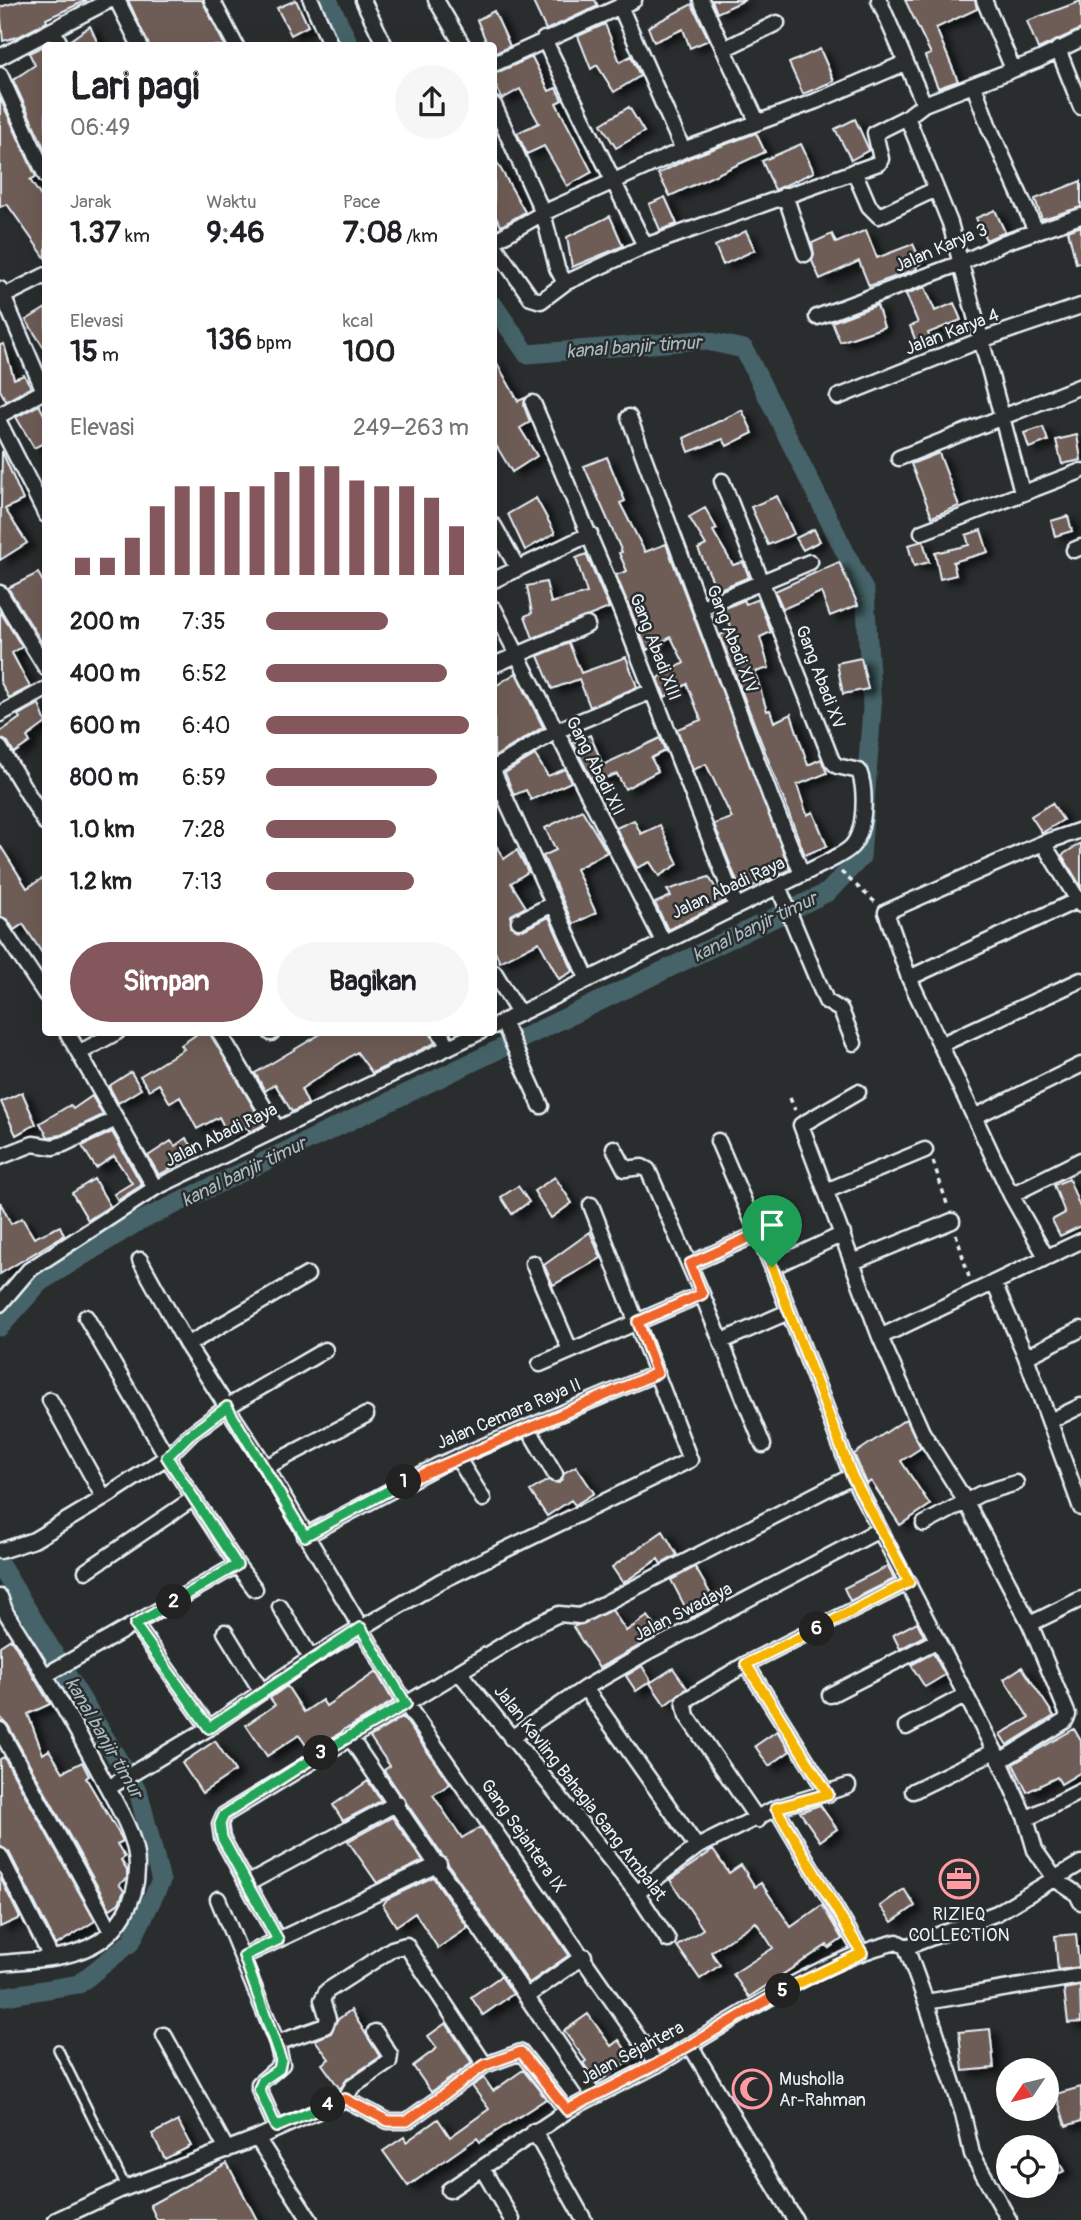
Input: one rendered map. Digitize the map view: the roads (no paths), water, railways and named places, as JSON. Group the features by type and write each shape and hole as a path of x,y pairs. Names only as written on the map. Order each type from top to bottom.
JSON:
{"street":[{"path":"0,57 110,0"},
{"path":"117,0 138,42"},
{"path":"212,0 234,42"},
{"path":"311,0 329,42"},
{"path":"363,0 384,42"},
{"path":"436,0 461,42"},
{"path":"701,0 757,121"},
{"path":"879,0 924,104"},
{"path":"984,0 1013,69"},
{"path":"497,62 627,3 683,150"},
{"path":"724,49 777,23"},
{"path":"53,30 59,42"},
{"path":"544,39 645,246"},
{"path":"497,247 534,301 541,301 565,283 645,246 880,162 875,134 907,117 924,104 974,86 1081,39"},
{"path":"1058,49 1081,107"},
{"path":"497,241 543,213 612,181 683,150 816,101 905,63"},
{"path":"0,75 42,167"},
{"path":"974,86 989,127 1036,231"},
{"path":"497,112 543,213 557,268 565,283"},
{"path":"907,117 936,189 961,263 1022,492"},
{"path":"854,171 869,206 879,216 936,189"},
{"path":"785,195 805,254"},
{"name":"Jalan Karya 3","path":"817,317 1081,216"},
{"path":"42,277 2,292 42,384"},
{"name":"Jalan Karya 4","path":"838,397 981,340 1081,306"},
{"path":"899,458 1004,419 1081,386"},
{"path":"0,415 42,393"},
{"name":"Gang Abadi XIII","path":"533,403 590,534 736,906"},
{"name":"Gang Abadi XIV","path":"629,417 802,874"},
{"path":"0,424 42,507"},
{"path":"922,532 1081,471"},
{"name":"Gang Abadi XV","path":"722,481 832,761 837,766 859,771 863,781 861,827 853,846 833,864"},
{"path":"497,532 516,567"},
{"path":"497,578 590,534"},
{"path":"700,608 762,579 810,562"},
{"path":"0,593 42,661"},
{"name":"Gang Abadi XII","path":"497,615 663,941"},
{"path":"497,664 587,625"},
{"path":"0,714 42,691"},
{"path":"497,766 556,731 650,692"},
{"path":"0,748 42,817"},
{"path":"497,780 587,978"},
{"path":"1045,1255 1011,1195 976,1116 940,1045 909,978 886,912 1043,843 1081,830"},
{"path":"909,978 1079,902 1043,843"},
{"name":"Jalan Abadi Raya","path":"498,1024 736,906 780,892 802,874 833,864"},
{"path":"780,892 826,1001 841,1010 854,1043"},
{"path":"519,921 553,904"},
{"path":"0,926 42,985"},
{"path":"497,977 518,1012"},
{"path":"940,1045 1081,980"},
{"path":"498,1024 510,1036 541,1106"},
{"path":"69,1036 155,1188"},
{"path":"79,1054 110,1036"},
{"path":"221,1036 278,1129"},
{"path":"443,1036 450,1047"},
{"name":"Jalan Abadi Raya","path":"0,1304 29,1270 155,1188 472,1036"},
{"path":"976,1116 1081,1065"},
{"path":"858,1092 801,1125 880,1338 922,1432 965,1502 1030,1624 1068,1715 1065,1721 997,1756 913,1791"},
{"path":"0,1157 33,1144 53,1147 64,1144 116,1119"},
{"path":"718,1141 772,1267 852,1476 997,1756 1026,1818 1035,1850 1056,1880 1077,1894 1081,1902"},
{"path":"614,1148 625,1170 642,1167 648,1170 690,1264 763,1445"},
{"path":"826,1192 925,1150"},
{"path":"1011,1195 1081,1160"},
{"path":"107,1788 209,1728 311,1658 453,1575 606,1499 687,1463 690,1455 591,1205"},
{"path":"853,1262 952,1221"},
{"path":"690,1264 757,1234"},
{"path":"772,1267 843,1234"},
{"path":"880,1338 1045,1255 1081,1241"},
{"name":"Gang Sejahtera IX","path":"140,1260 187,1345 266,1467 406,1704 657,2064"},
{"path":"533,1263 570,1350"},
{"path":"187,1345 307,1275"},
{"path":"993,1283 1026,1357 1077,1488 1081,1508"},
{"path":"540,1364 702,1294"},
{"path":"722,1341 788,1312"},
{"path":"86,1317 167,1457 255,1589"},
{"path":"1026,1357 1081,1329"},
{"path":"0,1551 34,1540 104,1498 167,1457 188,1436 227,1407 325,1350"},
{"name":"Jalan Cemara Raya II","path":"305,1536 409,1479 657,1373"},
{"path":"50,1400 104,1498"},
{"path":"1049,1421 1081,1406"},
{"path":"266,1467 366,1415"},
{"path":"528,1428 555,1474"},
{"path":"457,1457 483,1499"},
{"path":"278,1940 222,1838 220,1824 224,1815 349,1736 536,1625 559,1614 580,1616 852,1476"},
{"path":"924,1524 993,1488 1016,1483"},
{"path":"86,1571 194,1498"},
{"name":"Jalan Swadaya","path":"511,1738 584,1688 879,1530"},
{"path":"53,1673 237,1565"},
{"path":"758,1820 684,1708 684,1701 746,1664 909,1582"},
{"path":"0,1597 6,1613 53,1673 131,1837 137,1868 133,1891 124,1916 111,1931 90,1947 51,1958 0,1963"},
{"path":"1030,1624 1081,1599"},
{"path":"280,1607 311,1658"},
{"path":"135,1625 209,1728"},
{"path":"225,1632 262,1692"},
{"path":"830,1695 938,1640"},
{"path":"746,1664 828,1794"},
{"name":"Jalan Kavling Bahagia Gang Ambalat","path":"459,1672 638,1893 668,1940"},
{"path":"584,1688 697,1847"},
{"path":"906,1727 966,1695"},
{"path":"0,1730 111,1931"},
{"path":"349,1736 439,1864 594,2096"},
{"path":"638,1893 697,1847 758,1820 776,1808 848,1786"},
{"path":"1026,1818 1081,1791"},
{"path":"247,1884 397,1803"},
{"path":"776,1808 862,1953"},
{"path":"0,1856 51,1958"},
{"name":"Jalan Sejahtera","path":"449,2190 567,2110 657,2064 782,1992 862,1953 897,1942 906,1947 997,1913 1081,1863"},
{"path":"244,1956 439,1864"},
{"path":"218,1899 244,1956 277,2043 282,2064 259,2084 276,2127"},
{"path":"277,2043 325,2026 328,2019 323,2000 327,1992 392,1950 405,1945 485,2065"},
{"path":"906,1947 962,2114 972,2154 1009,2220"},
{"path":"527,1996 583,1956"},
{"path":"926,2002 1081,1976"},
{"path":"56,2220 126,2188 257,2138 276,2127 345,2099 352,2087 389,2062 390,2055 375,2032"},
{"path":"164,2035 227,2150"},
{"path":"690,2045 795,2220"},
{"path":"345,2099 388,2121 407,2121 485,2065 521,2052 567,2110"},
{"path":"534,2131 584,2220"},
{"path":"257,2138 310,2220"},
{"path":"482,2168 512,2220"}],"lane":[{"path":"58,2049 126,2188"}],"waterway":[{"name":"kanal banjir timur","path":"328,0 348,42"},
{"name":"kanal banjir timur","path":"0,1327 40,1282 136,1223 828,892 861,857 872,708 865,592 744,349 702,340 527,354 497,310"},
{"name":"kanal banjir timur","path":"0,1565 139,1794 161,1881 131,1942 79,1984 0,1997"}],"place":[{"name":"RIZIEQ COLLECTION","path":"959,1879"},
{"name":"Musholla Ar-Rahman","path":"752,2089"}]}
